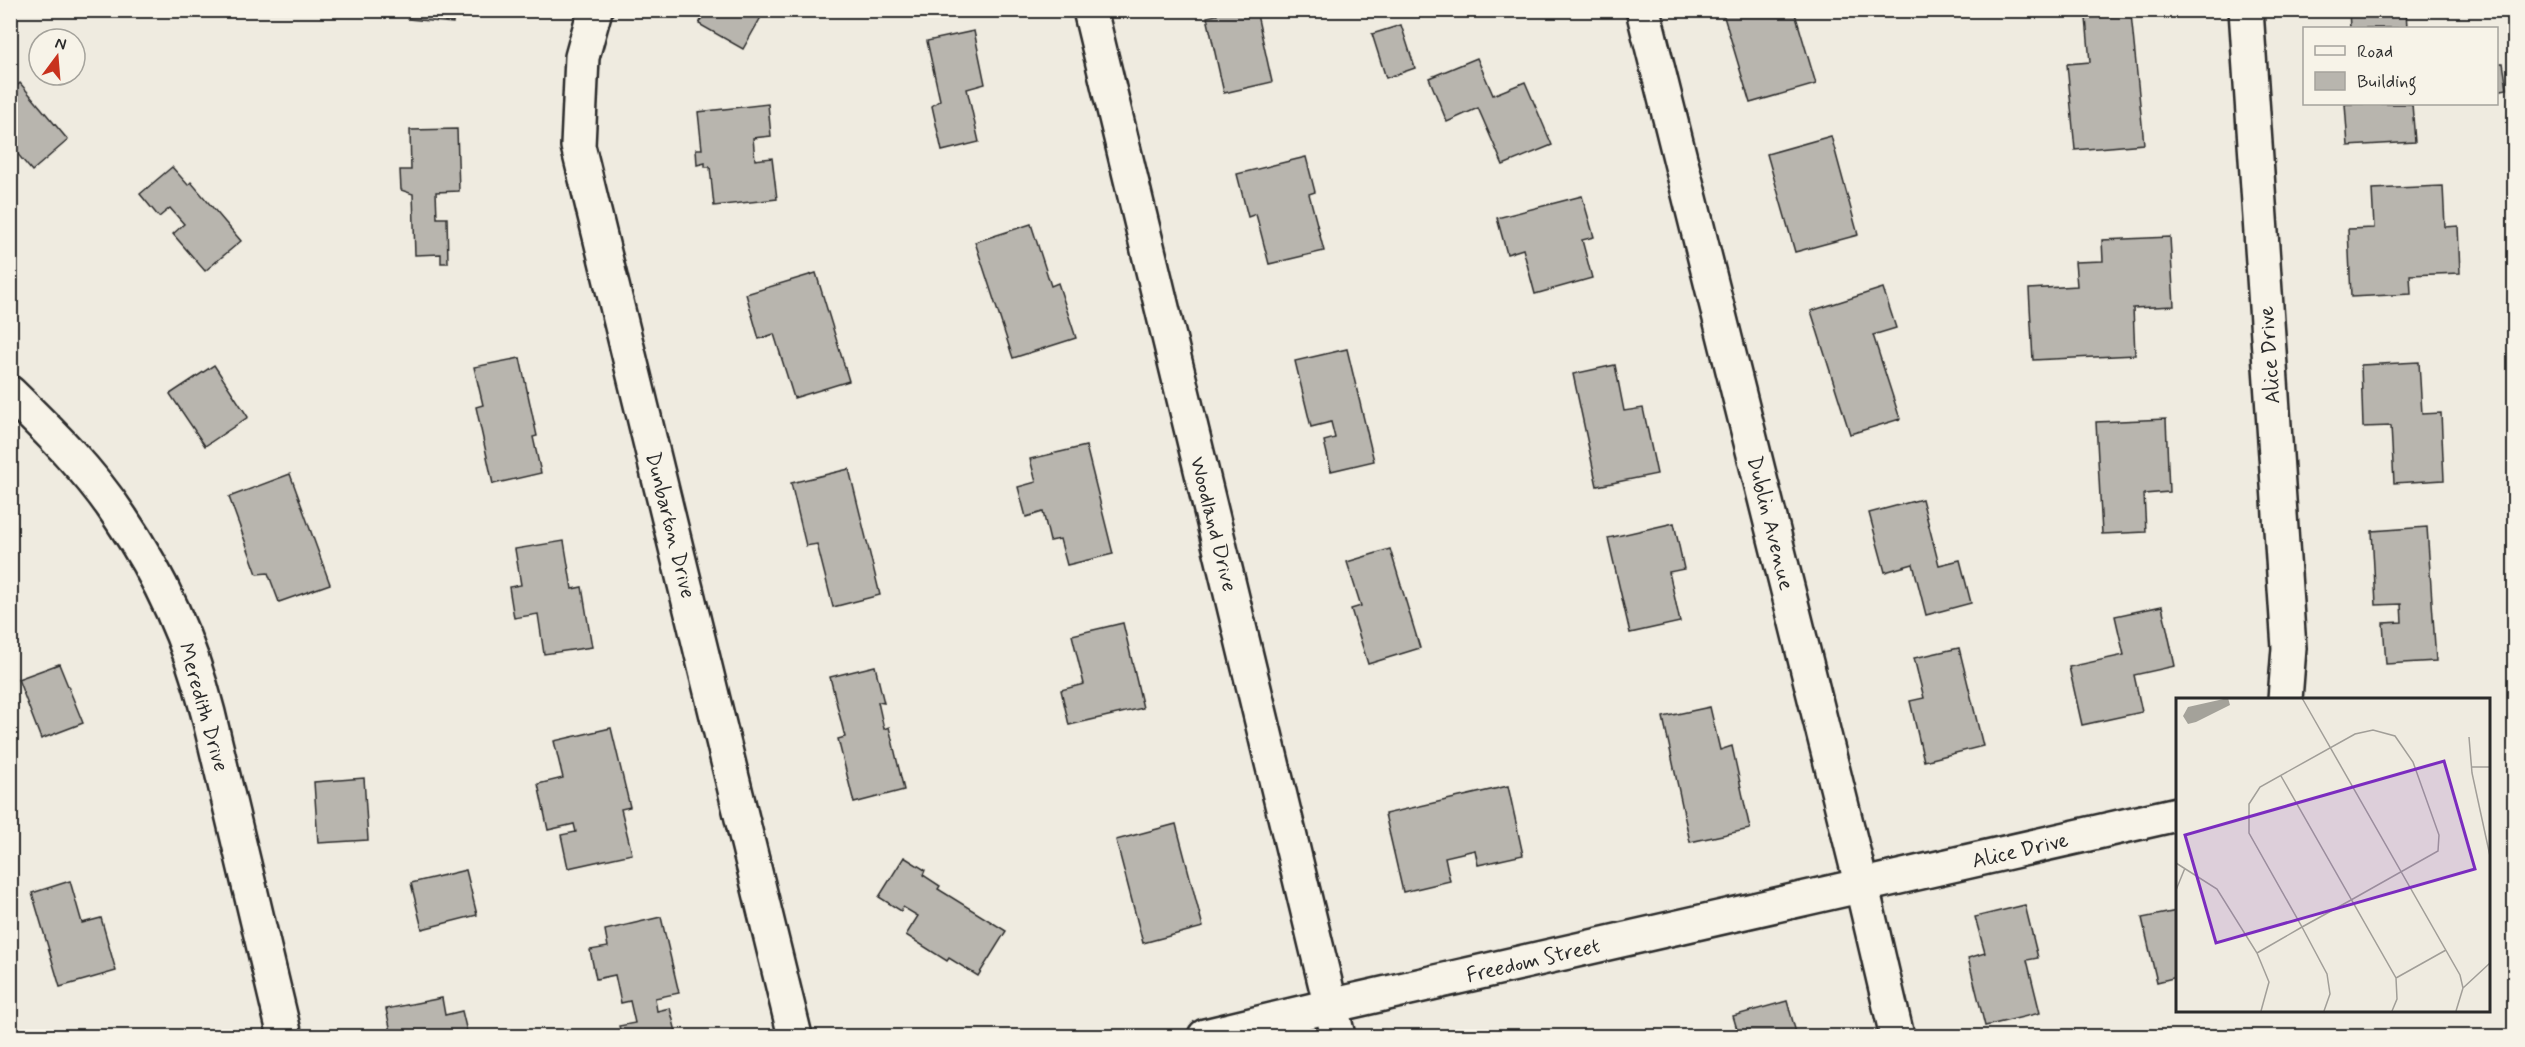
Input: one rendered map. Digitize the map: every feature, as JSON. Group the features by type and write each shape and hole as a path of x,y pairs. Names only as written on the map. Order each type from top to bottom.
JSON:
{"street":[{"name":"Dunbarton Drive","path":"595,10 582,57 578,146 795,1036"},
{"name":"Woodland Drive","path":"1090,10 1334,1021"},
{"name":"Dublin Avenue","path":"1643,10 1862,887 1897,1036"},
{"name":"Alice Drive","path":"2246,10 2289,648 2285,698"},
{"name":"Meredith Drive","path":"10,393 78,464 119,515 151,567 177,620 196,665 285,1036"},
{"name":"Alice Drive","path":"1862,887 2176,814"},
{"name":"Freedom Street","path":"1205,1036 1334,1021 1862,887"}],"building":[{"path":"409,10 454,10 453,23 408,19"},
{"path":"706,10 765,10 743,49 699,24"},
{"path":"1216,10 1256,10 1272,82 1224,93 1207,17 1217,15"},
{"path":"1722,10 1794,10 1816,84 1750,103"},
{"path":"2349,10 2406,10 2407,27 2350,27"},
{"path":"2131,14 2144,144 2075,150 2067,64 2090,62 2086,18"},
{"path":"1401,25 1415,68 1386,78 1372,34"},
{"path":"974,31 985,84 967,89 979,142 942,151 932,106 940,100 927,41"},
{"path":"1477,58 1493,95 1525,82 1552,145 1503,165 1478,108 1447,122 1429,78"},
{"path":"2498,63 2503,63 2507,89 2498,91"},
{"path":"20,83 68,140 32,171 10,145 10,92"},
{"path":"768,104 771,136 753,138 755,160 772,158 777,199 714,206 710,167 705,167 705,163 697,165 696,149 702,149 698,112"},
{"path":"2345,105 2412,105 2415,142 2348,146"},
{"path":"457,129 459,191 436,192 437,218 447,218 448,263 441,263 441,254 415,255 413,194 401,190 400,170 411,170 410,130"},
{"path":"1831,136 1858,235 1795,252 1767,154"},
{"path":"1306,157 1315,192 1309,194 1324,251 1269,264 1256,214 1248,217 1237,174"},
{"path":"172,167 188,185 191,182 241,241 205,271 173,234 184,224 170,208 159,217 140,194"},
{"path":"2443,186 2445,227 2458,226 2460,273 2410,275 2411,294 2351,297 2348,229 2374,228 2372,189"},
{"path":"1582,196 1594,237 1582,240 1592,278 1535,294 1523,249 1507,254 1497,218"},
{"path":"1031,224 1051,286 1058,283 1076,338 1013,358 975,242"},
{"path":"2170,237 2174,306 2133,308 2135,355 2033,360 2029,289 2077,286 2075,262 2103,261 2102,240"},
{"path":"816,273 849,381 794,398 774,334 759,339 746,294"},
{"path":"1883,288 1896,328 1873,335 1900,419 1850,434 1811,311"},
{"path":"1347,349 1374,461 1331,471 1324,441 1335,438 1331,422 1311,427 1295,361"},
{"path":"520,358 537,436 533,437 541,473 493,484 476,407 483,405 474,367"},
{"path":"2419,362 2422,414 2441,413 2444,480 2394,483 2391,426 2363,427 2361,365"},
{"path":"214,365 248,417 205,446 170,394"},
{"path":"1615,365 1624,411 1643,408 1657,474 1597,486 1573,374"},
{"path":"2166,419 2169,492 2144,494 2146,532 2102,534 2096,422"},
{"path":"1086,446 1113,554 1067,565 1060,539 1050,541 1043,512 1026,517 1018,487 1036,482 1030,459"},
{"path":"849,469 880,595 833,607 817,544 806,546 791,483"},
{"path":"290,474 330,584 279,602 268,573 257,574 229,497"},
{"path":"1922,499 1939,565 1960,560 1971,603 1926,615 1913,564 1885,572 1869,513"},
{"path":"1674,523 1684,569 1669,572 1680,622 1630,633 1608,538"},
{"path":"2427,527 2436,661 2386,664 2383,623 2402,622 2401,604 2376,605 2372,531"},
{"path":"564,541 572,589 582,587 592,647 544,654 538,614 514,618 509,587 521,585 515,549"},
{"path":"1390,549 1420,648 1368,664 1351,609 1361,606 1347,562"},
{"path":"2162,606 2175,666 2134,675 2142,712 2082,725 2069,667 2124,655 2115,616"},
{"path":"1123,623 1143,708 1069,725 1061,690 1084,684 1072,635"},
{"path":"1959,648 1983,746 1924,761 1910,701 1924,698 1914,658"},
{"path":"59,664 83,723 41,739 18,679"},
{"path":"875,666 884,703 878,702 884,729 889,727 904,790 854,803 838,739 845,737 830,677"},
{"path":"1710,707 1720,750 1732,746 1750,829 1690,842 1663,717"},
{"path":"611,728 630,807 621,809 632,854 568,868 561,835 576,832 574,824 548,830 538,784 563,778 554,741"},
{"path":"364,778 368,840 318,843 314,782"},
{"path":"1508,786 1523,855 1478,865 1475,850 1445,857 1450,881 1403,892 1385,814"},
{"path":"1176,824 1203,927 1143,943 1116,840"},
{"path":"904,857 925,870 923,875 940,886 938,889 1006,931 978,976 949,958 947,961 906,935 918,916 903,907 901,911 879,897"},
{"path":"466,870 477,915 422,929 411,883"},
{"path":"70,881 82,923 101,918 116,971 60,987 32,893"},
{"path":"2025,905 2038,958 2027,960 2040,1013 1985,1026 1968,958 1985,953 1975,917"},
{"path":"2176,911 2176,977 2157,982 2142,918"},
{"path":"661,917 679,993 655,998 657,1011 670,1008 677,1036 622,1036 619,1026 635,1023 630,1001 621,1003 615,975 596,979 590,950 608,947 605,930"},
{"path":"442,998 445,1015 462,1011 468,1036 392,1036 386,1009"},
{"path":"1787,1001 1797,1036 1739,1036 1733,1016"}]}
